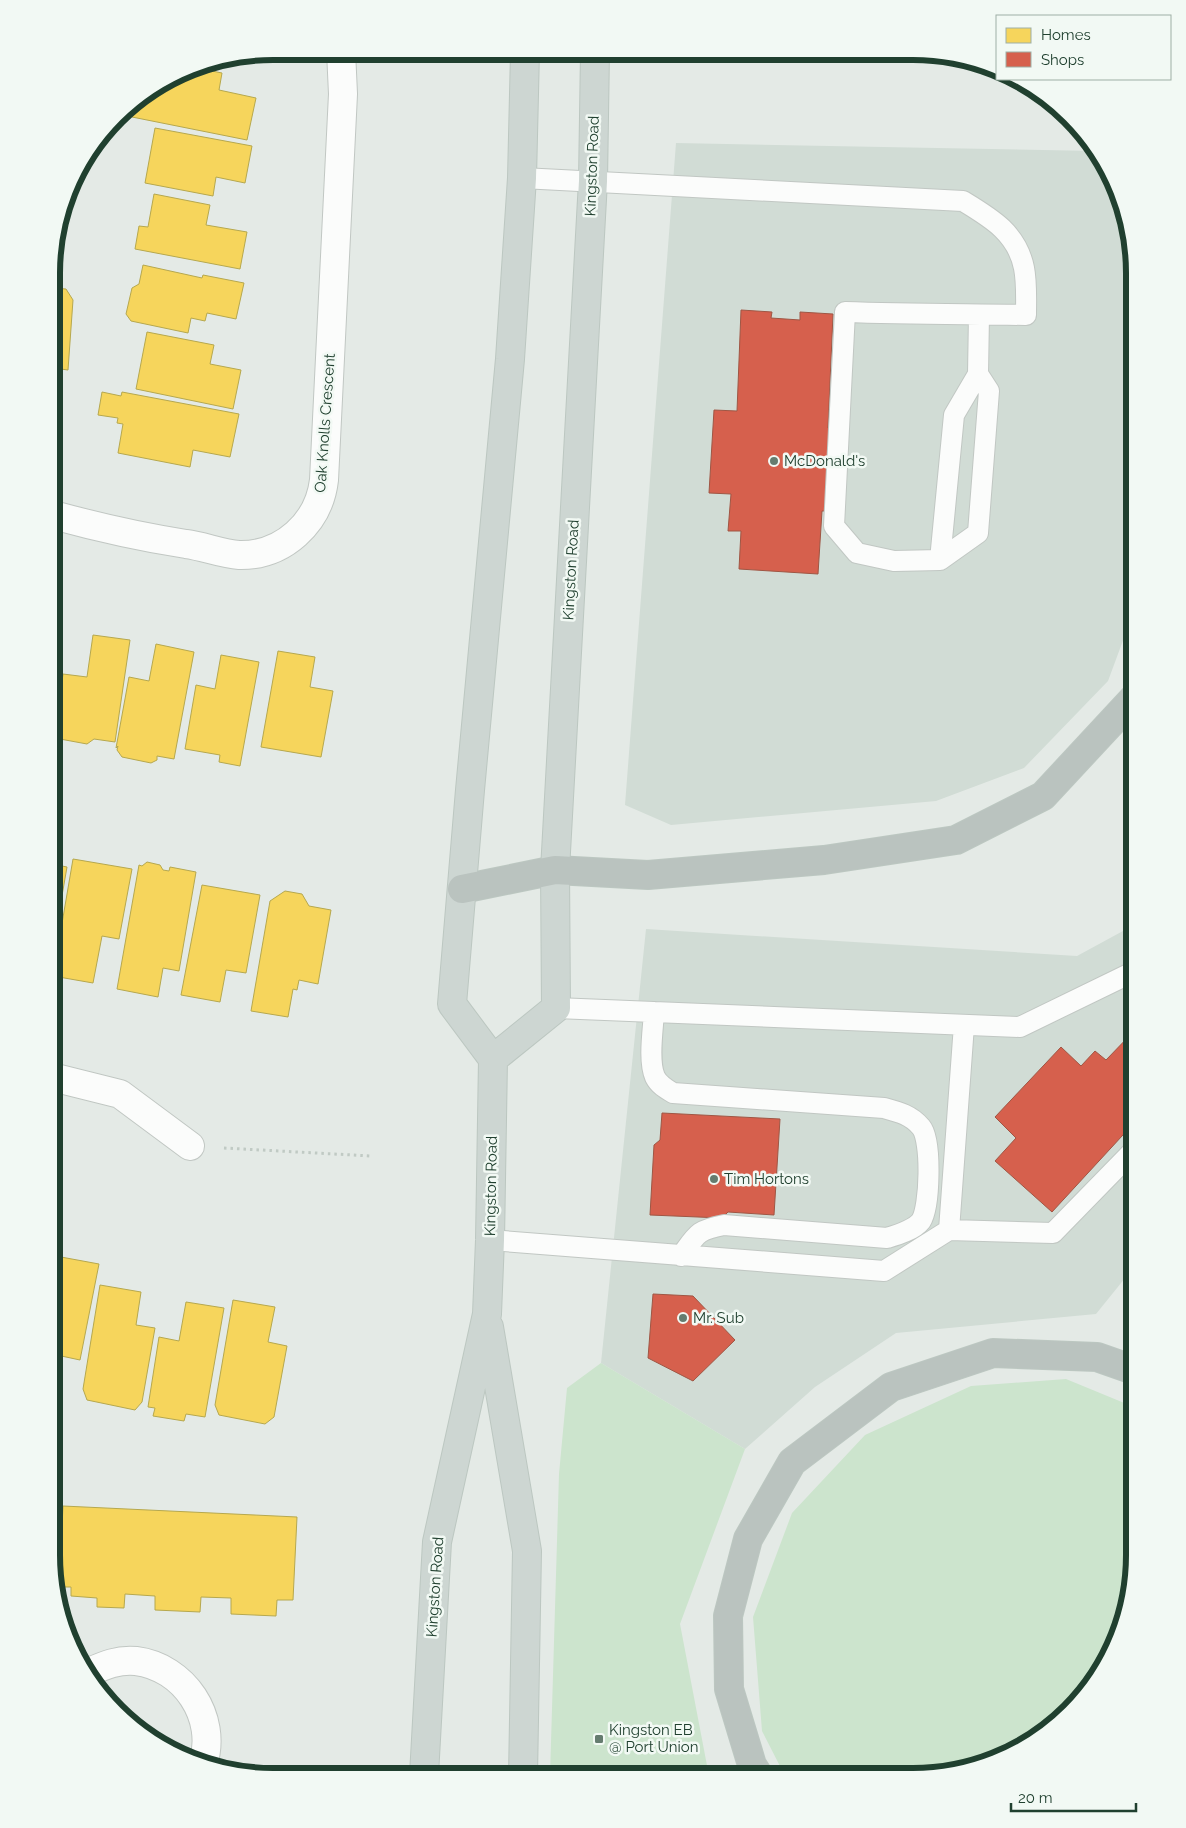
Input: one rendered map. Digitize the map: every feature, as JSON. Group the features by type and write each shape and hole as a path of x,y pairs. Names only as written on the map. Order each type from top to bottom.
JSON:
{"highway":[{"path":"462,889 555,870 648,875 824,860 956,840 1043,796 1126,707"},
{"path":"754,1768 729,1689 728,1616 748,1539 792,1462 891,1387 993,1353 1097,1357 1126,1367"}],"main road":[{"path":"525,60 522,178 510,359 452,1004 494,1059 556,1008"},
{"name":"Kingston Road","path":"556,1008 555,870 592,181 596,60"},
{"name":"Kingston Road","path":"424,1768 437,1542 487,1314 494,1059"},
{"name":"Kingston Road","path":"487,1314 527,1551 523,1768"}],"street":[{"name":"Oak Knolls Crescent","path":"60,517 152,539 189,544 239,555 256,554 278,547 296,534 308,522 319,502 324,480 343,94 342,60"},
{"path":"60,1079 120,1094 190,1146"},
{"path":"94,1670 109,1663 135,1661 160,1668 182,1682 198,1703 206,1727 205,1757"}],"lane":[{"path":"522,178 963,201 993,220 1012,239 1024,268 1026,315 846,312 834,526 857,553 894,561 940,560 978,533 989,391 978,374"},
{"path":"940,560 954,415 978,374 979,314"},
{"path":"556,1008 1020,1027 1126,976"},
{"path":"654,1012 652,1059 654,1076 661,1086 673,1093 884,1108 908,1115 922,1129 927,1144 927,1205 920,1222 905,1232 887,1238 724,1225 707,1228 697,1234 681,1256"},
{"path":"949,1230 964,1025"},
{"path":"490,1240 884,1271 949,1230 1053,1233 1126,1158"}],"path":[{"path":"190,1146 370,1156"}],"shaded area":[{"path":"676,143 1087,151 1104,179 1115,205 1126,259 1126,632 1108,681 1024,768 936,801 671,825 625,805"},
{"path":"646,929 1077,956 1126,929 1126,1277 1096,1314 896,1333 815,1387 745,1449 601,1363"}],"green space":[{"path":"601,1363 745,1449 680,1624 707,1768 550,1768 559,1474 567,1388"},
{"path":"1066,1379 1126,1404 1126,1569 1119,1610 1104,1649 1082,1685 1064,1706 1031,1732 1007,1746 981,1757 927,1768 781,1768 762,1731 753,1617 792,1513 865,1435 971,1386"}],"building: Homes":[{"path":"208,70 222,73 219,90 256,98 247,140 132,117 133,113 155,96 179,82"},
{"path":"155,128 252,146 245,183 216,177 213,196 145,183"},
{"path":"154,194 210,205 206,225 247,232 240,269 135,249 139,226 148,227"},
{"path":"143,265 202,278 203,275 244,283 236,319 207,313 205,321 191,318 188,333 131,321 126,314 132,288 139,284"},
{"path":"60,289 66,289 73,300 68,370 60,369"},
{"path":"147,332 214,345 210,364 241,370 233,409 136,389"},
{"path":"102,392 121,396 122,392 239,414 230,457 193,450 190,467 118,453 123,424 117,423 118,418 98,415"},
{"path":"93,635 130,640 115,742 94,739 87,744 60,739 60,695 63,674 87,677"},
{"path":"156,644 194,652 174,759 157,756 157,760 151,763 122,757 117,750 118,746 116,748 129,677 149,681"},
{"path":"278,651 315,657 310,687 333,691 321,757 261,747"},
{"path":"221,655 259,662 240,766 219,762 220,755 185,749 196,685 215,689"},
{"path":"73,859 132,869 119,939 102,936 93,983 60,977 60,935"},
{"path":"147,862 160,865 163,870 169,871 170,867 196,872 179,971 163,968 158,997 117,989 139,865 142,866"},
{"path":"60,866 67,867 60,907"},
{"path":"202,885 260,895 246,973 226,970 220,1002 181,995"},
{"path":"285,891 302,894 309,906 331,910 318,984 299,980 297,990 293,989 288,1017 251,1011 270,901"},
{"path":"61,1257 99,1264 80,1360 60,1356"},
{"path":"100,1285 141,1292 136,1325 155,1328 142,1402 135,1410 87,1400 83,1389"},
{"path":"233,1300 275,1307 268,1342 287,1346 274,1417 265,1424 219,1415 215,1405"},
{"path":"186,1302 224,1308 205,1417 186,1414 184,1421 153,1416 155,1408 148,1407 159,1337 179,1341"},
{"path":"63,1506 297,1517 293,1600 277,1600 276,1616 231,1614 231,1598 201,1597 200,1612 155,1610 155,1596 125,1594 124,1608 97,1607 97,1598 71,1596 71,1587 63,1587 60,1567"}],"building: Shops":[{"name":"McDonald's","path":"741,310 772,312 771,318 800,320 800,312 833,314 828,428 839,429 834,511 822,511 818,574 739,569 741,531 728,531 731,494 709,493 714,410 737,411"},
{"path":"1126,1039 1126,1132 1052,1212 995,1161 1016,1138 995,1117 1061,1047 1081,1066 1095,1051 1106,1060"},
{"name":"Tim Hortons","path":"662,1113 780,1119 774,1215 728,1212 722,1218 650,1215 654,1145 660,1140"},
{"name":"Mr. Sub","path":"653,1294 693,1296 735,1340 693,1381 648,1358"}],"place":[{"name":"McDonald's","path":"774,461"},
{"name":"Tim Hortons","path":"714,1179"},
{"name":"Mr. Sub","path":"683,1318"},
{"name":"Kingston EB @ Port Union","path":"599,1739"}]}
